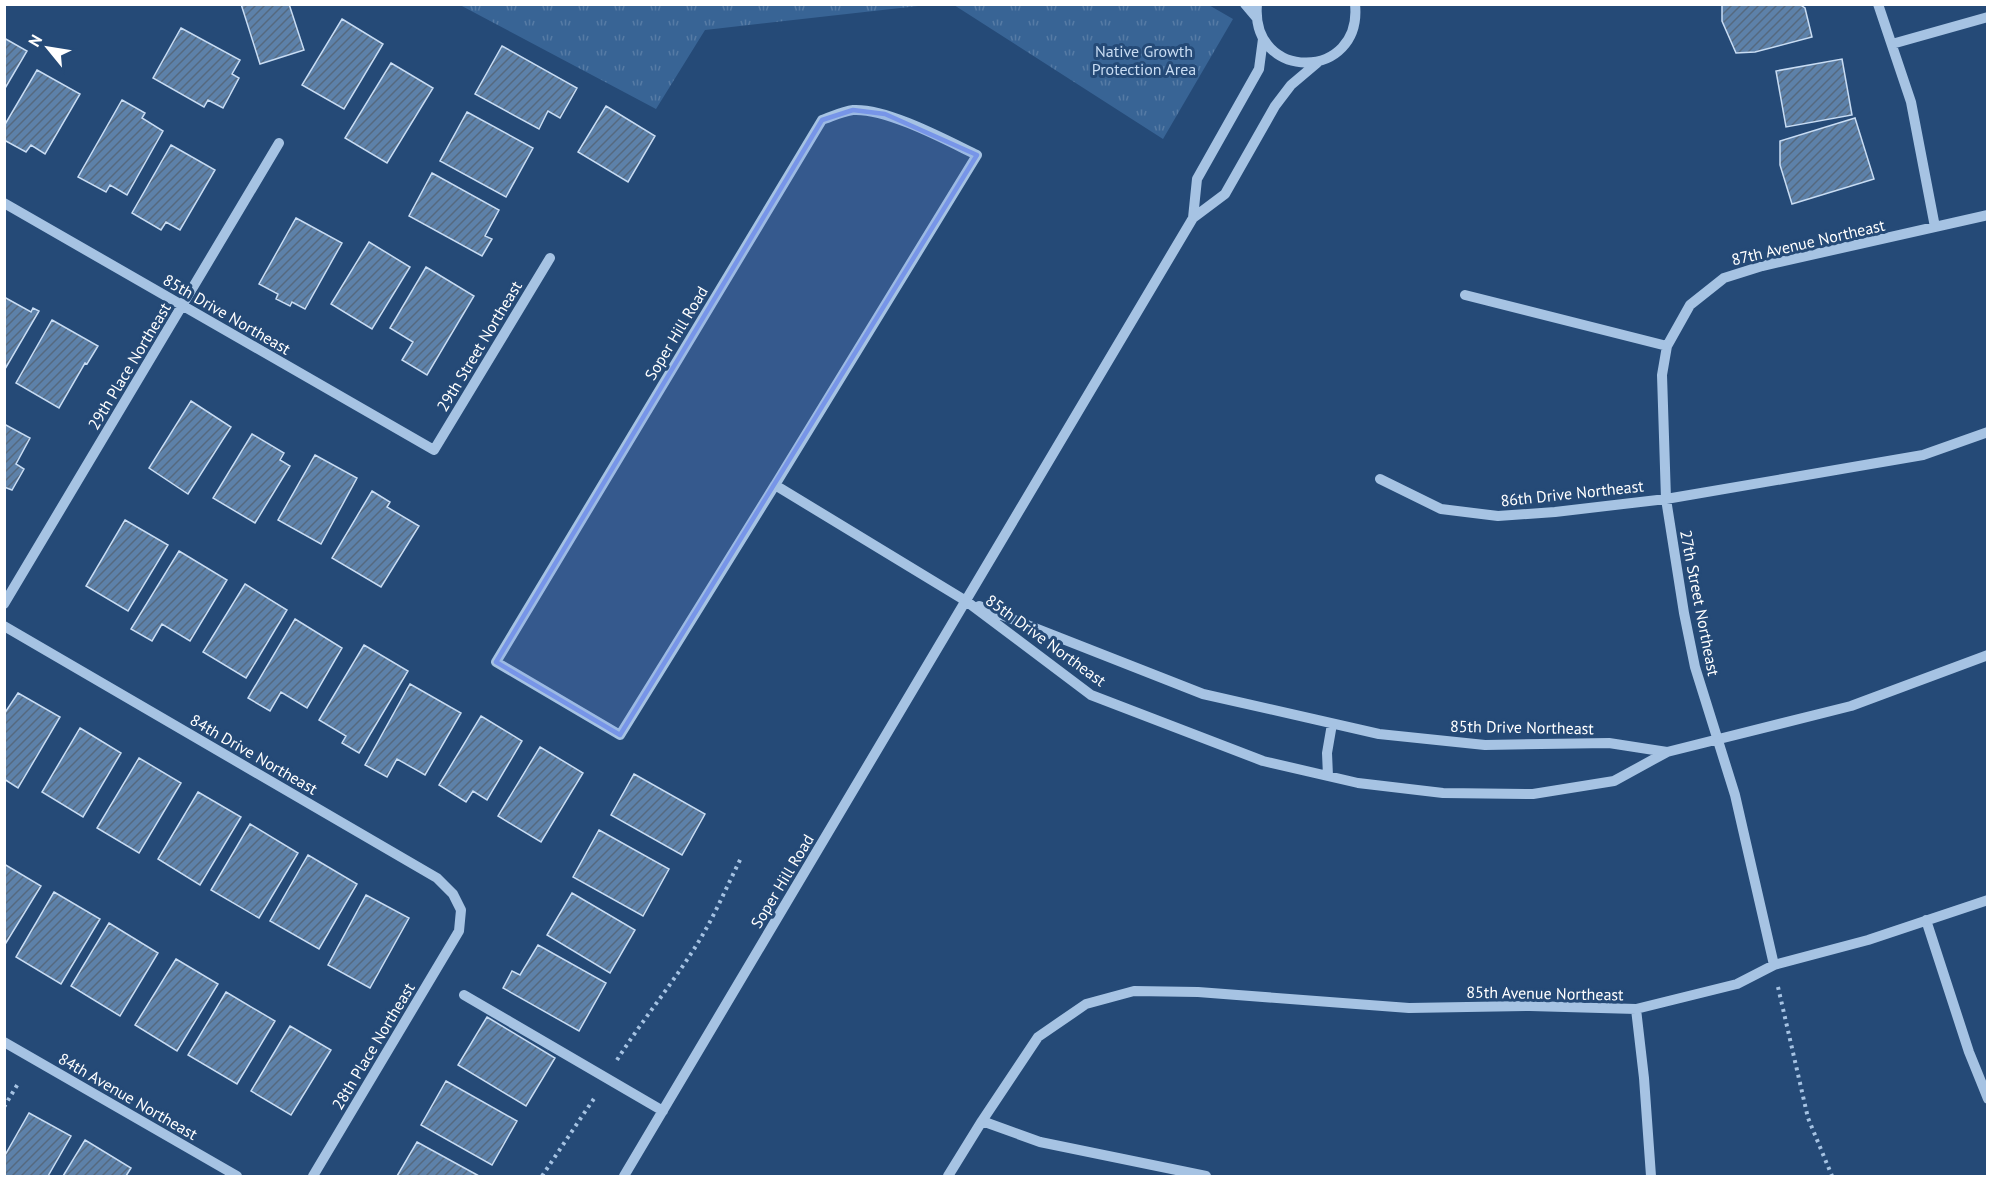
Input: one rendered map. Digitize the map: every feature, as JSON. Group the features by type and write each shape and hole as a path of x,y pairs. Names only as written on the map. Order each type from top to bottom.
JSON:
{"street":[{"path":"1245,4 1256,18 1263,39 1270,49 1283,59 1299,64 1317,63"},
{"path":"1256,18 1257,4"},
{"path":"1193,218 1226,194 1275,106 1291,85 1317,63 1333,56 1345,45 1353,32 1356,16 1355,4"},
{"path":"1878,4 1911,102 1935,228"},
{"path":"1892,44 1988,17"},
{"path":"1193,218 1197,179 1259,69 1263,39"},
{"name":"Soper Hill Road","path":"853,110 885,114 977,155 775,485 620,735 496,662 822,120 853,110"},
{"name":"29th Place Northeast","path":"4,604 279,143"},
{"name":"85th Drive Northeast","path":"4,203 434,450"},
{"name":"87th Avenue Northeast","path":"1667,346 1690,305 1724,278 1762,266 1988,215"},
{"name":"Soper Hill Road","path":"624,1176 1193,218"},
{"name":"29th Street Northeast","path":"434,450 550,258"},
{"path":"1465,295 1667,346"},
{"name":"27th Street Northeast","path":"1667,346 1662,375 1666,499 1695,667 1735,795 1773,966"},
{"name":"86th Drive Northeast","path":"1380,479 1441,509 1498,516 1555,512 1666,499 1923,454 1988,432"},
{"path":"775,485 966,601"},
{"name":"85th Drive Northeast","path":"966,601 1203,694 1332,724 1379,734 1485,745 1609,743 1667,752"},
{"name":"85th Drive Northeast","path":"966,601 1091,694 1263,761 1358,783 1443,793 1533,794 1614,781 1667,752 1851,706 1988,655"},
{"name":"84th Drive Northeast","path":"4,626 437,878 453,894 461,910 459,931"},
{"path":"1328,776 1327,753 1332,724"},
{"name":"85th Avenue Northeast","path":"948,1176 1038,1037 1086,1004 1134,991 1198,992 1409,1008 1530,1006 1636,1009 1737,984 1773,966 1868,940 1988,900"},
{"path":"1926,920 1969,1052 1988,1099"},
{"name":"28th Place Northeast","path":"313,1176 459,931"},
{"path":"464,995 663,1111"},
{"path":"1636,1009 1651,1176"},
{"name":"84th Avenue Northeast","path":"4,1042 237,1176"},
{"path":"982,1121 1040,1142 1206,1176"}],"path":[{"path":"542,1176 647,1013 699,941 741,858"},
{"path":"1773,966 1808,1118 1832,1176"},
{"path":"4,1107 19,1082"}],"highlighted area":[{"path":"853,110 885,114 977,155 620,735 496,662 822,120"}],"green space":[{"name":"Native Growth Protection Area","path":"1207,4 1233,19 1163,139 954,5"},
{"path":"460,5 927,5 705,30 656,109"}],"building":[{"path":"241,4 289,4 304,50 260,64"},
{"path":"1722,4 1799,4 1805,8 1812,37 1755,52 1736,53 1722,21"},
{"path":"342,19 383,44 344,109 302,85"},
{"path":"181,28 240,60 232,74 239,78 223,108 208,100 204,107 153,78"},
{"path":"4,38 27,51 4,90"},
{"path":"502,46 577,88 560,118 548,111 539,129 475,94"},
{"path":"1842,59 1852,115 1786,127 1776,71"},
{"path":"391,63 433,88 387,163 345,138"},
{"path":"37,70 80,94 45,154 31,145 26,152 4,140 4,126"},
{"path":"122,100 145,113 142,118 163,131 127,195 110,185 106,192 78,177"},
{"path":"606,106 655,136 628,182 578,152"},
{"path":"467,112 533,148 506,197 440,161"},
{"path":"1855,118 1874,179 1792,204 1780,165 1780,141"},
{"path":"171,145 215,170 180,230 166,222 161,230 132,213"},
{"path":"432,173 499,210 485,236 492,239 482,256 409,216"},
{"path":"296,218 342,243 305,309 292,302 290,306 276,299 278,294 259,284"},
{"path":"369,242 410,267 372,329 331,304"},
{"path":"426,267 474,296 427,375 402,360 413,342 390,328"},
{"path":"4,297 31,312 33,308 39,311 5,369"},
{"path":"52,320 98,346 87,364 85,363 59,408 16,383"},
{"path":"191,401 231,427 188,494 149,468"},
{"path":"4,424 30,438 16,464 24,469 12,490 4,487"},
{"path":"252,434 284,453 280,460 290,466 255,523 213,498"},
{"path":"315,455 357,478 321,544 278,520"},
{"path":"372,491 390,502 387,507 419,526 381,587 332,558"},
{"path":"125,520 168,545 128,611 86,586"},
{"path":"179,551 227,580 190,641 162,624 152,641 131,629"},
{"path":"245,584 287,610 246,678 203,652"},
{"path":"295,619 342,648 307,708 281,692 270,711 248,698"},
{"path":"364,645 408,671 359,753 342,743 346,736 319,720"},
{"path":"410,684 461,713 425,775 397,759 387,777 365,765"},
{"path":"18,693 60,717 18,788 4,779 4,714"},
{"path":"481,716 522,741 487,800 473,791 466,802 439,785"},
{"path":"80,728 121,753 83,817 42,792"},
{"path":"540,747 583,773 541,842 498,816"},
{"path":"139,758 181,783 139,853 97,828"},
{"path":"634,774 705,814 682,855 611,815"},
{"path":"198,792 241,817 200,885 158,859"},
{"path":"250,824 298,853 259,918 211,890"},
{"path":"599,830 669,869 643,916 573,877"},
{"path":"308,855 357,884 319,949 270,921"},
{"path":"4,864 41,886 4,946"},
{"path":"54,892 100,919 61,984 16,957"},
{"path":"572,893 635,930 610,973 547,935"},
{"path":"366,895 409,918 370,988 328,965"},
{"path":"109,923 158,953 120,1016 71,986"},
{"path":"538,945 606,983 579,1031 503,988 512,971 520,975"},
{"path":"176,959 218,984 177,1051 135,1025"},
{"path":"226,992 275,1021 237,1084 188,1055"},
{"path":"487,1017 555,1058 526,1106 458,1065"},
{"path":"290,1026 331,1050 291,1115 251,1091"},
{"path":"446,1081 517,1121 492,1165 421,1125"},
{"path":"29,1113 71,1136 48,1176 4,1176 4,1157"},
{"path":"85,1140 131,1168 126,1176 63,1176"},
{"path":"417,1142 479,1176 397,1176"}]}
